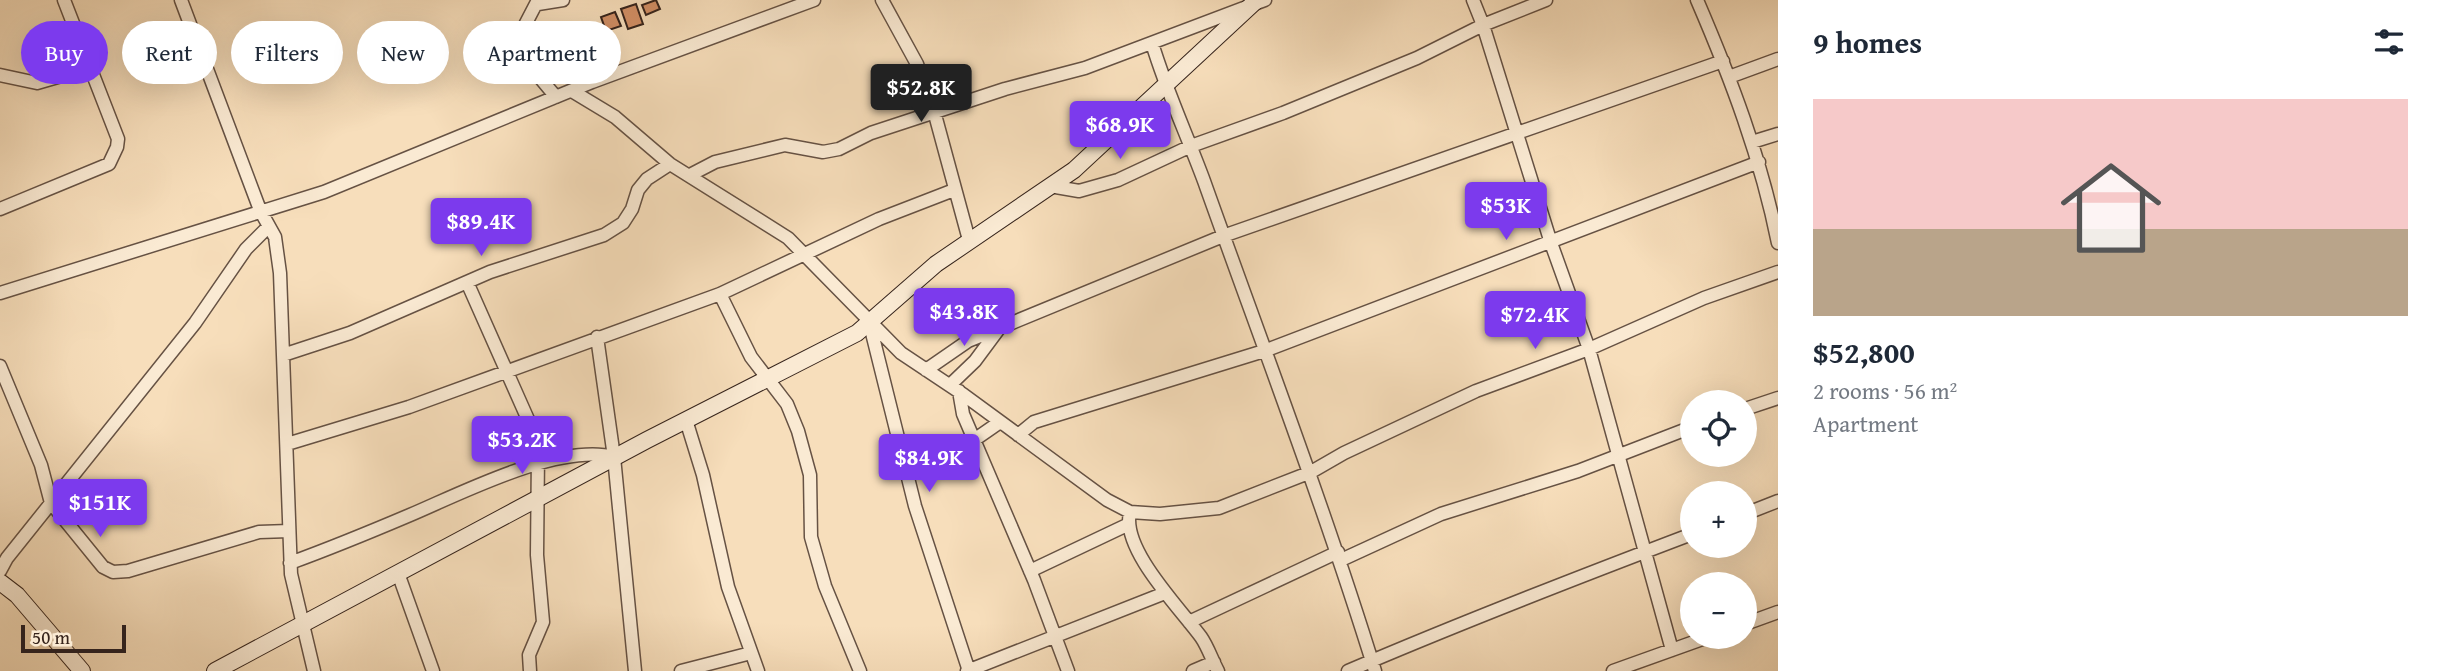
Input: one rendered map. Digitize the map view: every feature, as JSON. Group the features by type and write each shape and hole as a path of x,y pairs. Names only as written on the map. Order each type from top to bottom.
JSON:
{"street":[{"path":"64,0 72,21"},
{"path":"181,0 260,210 275,237 280,273 290,563 314,671"},
{"path":"556,97 536,73 524,25 538,2 563,0"},
{"path":"0,293 324,192 556,97 814,0"},
{"path":"882,0 917,64 934,111 970,240"},
{"path":"1473,0 1483,24 1551,243 1589,349 1620,456 1643,553 1672,650"},
{"path":"1050,186 1079,191 1105,184 1191,146 1283,113 1417,58 1483,24 1546,0"},
{"path":"1697,0 1723,61 1759,162 1778,243"},
{"path":"690,175 715,162 785,145 823,152 839,149 871,133 934,111 1085,68 1258,2"},
{"path":"215,671 614,457 857,333 936,264 1074,170 1258,2"},
{"path":"1152,43 1164,86 1191,146 1264,351 1311,472 1373,666"},
{"path":"1729,77 1778,59"},
{"path":"926,370 968,341 1223,236 1423,163 1516,134 1723,61"},
{"path":"0,75 21,80"},
{"path":"0,208 109,164 118,139 96,84"},
{"path":"572,91 615,117 670,164 788,238 901,353 954,388 1107,500 1130,512 1160,514 1219,508 1311,472 1344,453 1476,391 1589,349 1704,298 1778,272"},
{"path":"1752,142 1778,134"},
{"path":"1018,435 1034,422 1264,351 1759,162"},
{"path":"283,355 350,333 467,282 604,235 623,223 632,209 638,190 647,179 670,164"},
{"path":"287,444 409,407 720,293 803,254 954,190"},
{"path":"0,571 7,558 195,323 246,249 269,226"},
{"path":"467,282 530,424 538,466 540,497 537,555 543,622 529,655 530,671"},
{"path":"720,293 751,358 787,404 798,431 810,475 811,537 825,586 860,671"},
{"path":"869,322 915,506 968,671 1165,593"},
{"path":"954,388 999,330"},
{"path":"597,337 614,457 635,671"},
{"path":"0,366 41,465 51,503 103,567 113,572 128,571 259,532 289,531"},
{"path":"954,388 1057,637 1068,671"},
{"path":"1757,405 1778,398"},
{"path":"686,420 703,475 728,587 758,671"},
{"path":"906,470 951,456 1000,422"},
{"path":"1189,622 1441,514 1620,456 1680,432"},
{"path":"290,563 487,482 538,466 597,453 614,457"},
{"path":"1757,509 1778,501"},
{"path":"1130,512 1127,525 1165,593 1203,639 1216,667 1193,671"},
{"path":"1030,570 1127,525"},
{"path":"1348,671 1373,666 1499,606 1680,539"},
{"path":"398,573 433,671"},
{"path":"0,582 17,595 82,671"},
{"path":"1757,620 1778,612"},
{"path":"1614,671 1680,647"},
{"path":"681,671 751,653"}],"building":[{"path":"656,0 660,9 646,15 642,5"},
{"path":"636,4 643,24 628,29 621,9"},
{"path":"615,12 619,21 602,21 601,17"}]}
